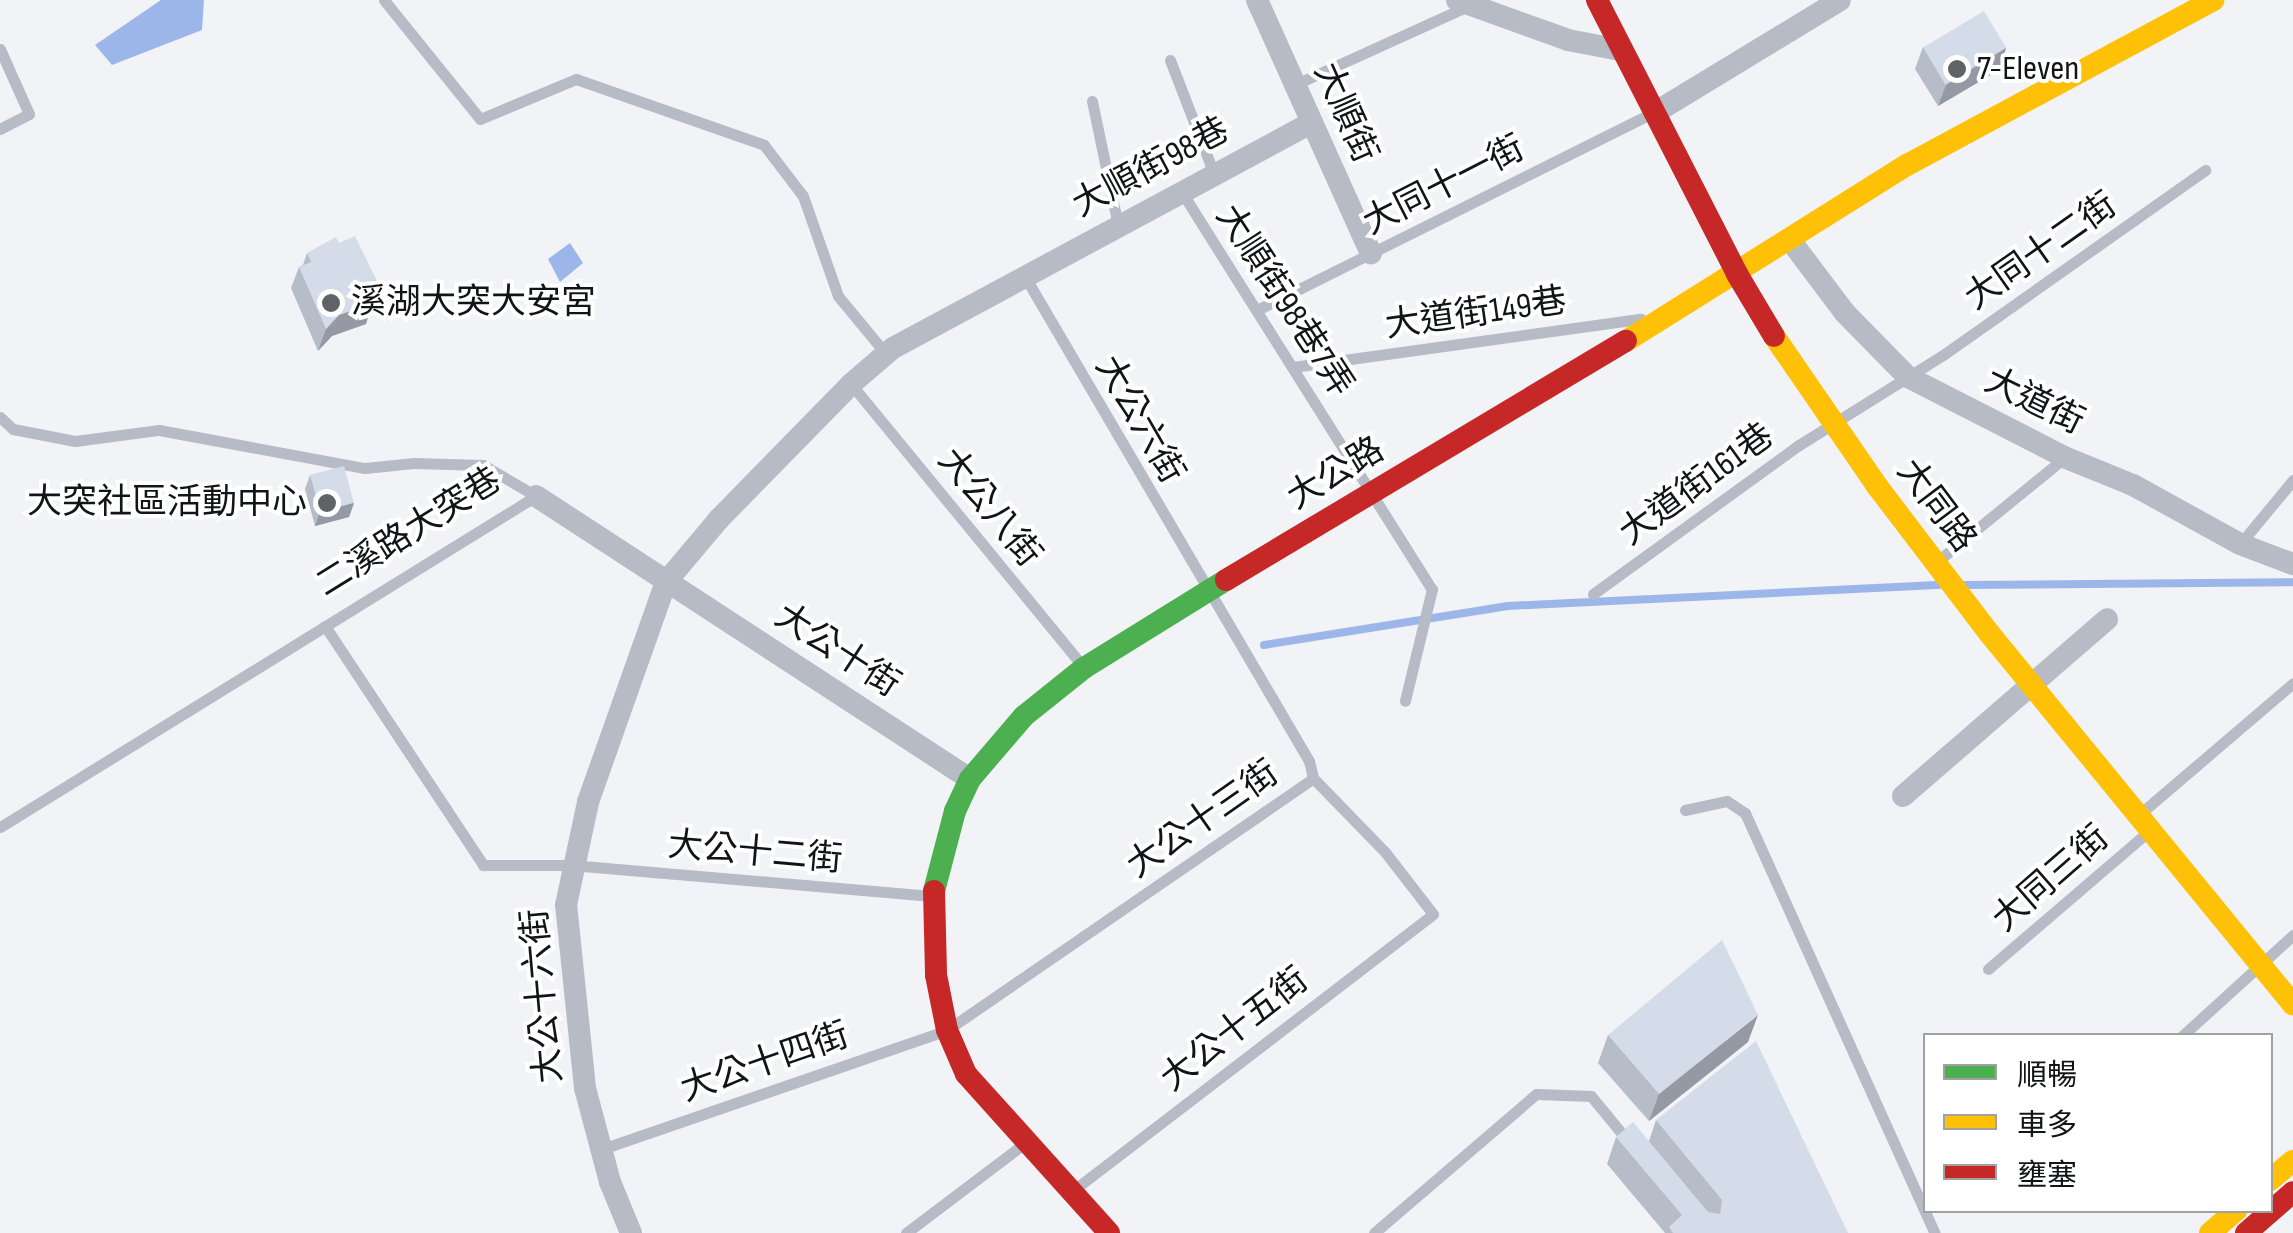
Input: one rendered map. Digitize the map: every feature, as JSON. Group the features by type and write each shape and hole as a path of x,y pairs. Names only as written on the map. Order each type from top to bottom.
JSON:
{"street":[{"name":"大順街","path":"1257,0 1371,254"},
{"name":"大同路","path":"1597,0 1737,274 1784,352 1960,595 2293,1004"},
{"path":"1656,112 1840,0"},
{"path":"1464,2 1568,40 1620,50"},
{"name":"大公路","path":"1109,1233 966,1074 947,1030 936,975 933,896 941,855 970,779 1024,716 1084,668 1737,274 1907,165 2201,2"},
{"name":"大順街98巷","path":"1024,275 1310,123"},
{"name":"大道街","path":"1790,240 1845,313 1908,377 2064,457 2133,485 2240,544 2293,564"},
{"path":"666,582 719,519 851,384 886,354 1024,275"},
{"name":"大公十街","path":"536,496 970,779"},
{"name":"大公十六街","path":"631,1233 585,1088 566,905 571,865 588,802 666,582"},
{"path":"1903,796 2107,619"},
{"path":"2273,1178 2293,1161"},
{"path":"2273,1209 2293,1192"},
{"path":"2210,1233 2233,1213"},
{"path":"2246,1233 2269,1213"}],"lane":[{"path":"384,0 480,119 576,79 764,145 804,196 838,296 886,354"},
{"path":"1294,85 1464,2"},
{"path":"0,49 30,114 0,129"},
{"path":"1170,60 1214,174"},
{"path":"1092,100 1118,225"},
{"name":"大同十一街","path":"1258,310 1656,112"},
{"name":"大同十二街","path":"1834,421 1908,377 2204,170"},
{"name":"大順街98巷7弄","path":"1181,191 1374,491 1432,589 1404,701"},
{"name":"大公六街","path":"1024,275 1206,593"},
{"name":"大道街149巷","path":"1294,367 1666,316"},
{"name":"大公八街","path":"851,384 1084,668"},
{"name":"二溪路大突巷","path":"0,416 13,428 75,441 159,430 365,468 414,463 483,465 536,496 0,826"},
{"name":"大道街161巷","path":"1593,594 1834,421"},
{"path":"1940,569 2064,457"},
{"path":"2240,544 2293,480"},
{"name":"大公十三街","path":"947,1030 1314,778 1309,762 1206,593"},
{"name":"大公十二街","path":"325,626 484,865 571,865 933,896"},
{"name":"大同三街","path":"1988,969 2293,683"},
{"name":"大公十五街","path":"1072,1192 1434,914 1385,852 1314,778"},
{"path":"1685,810 1727,801 1744,813 1923,1209"},
{"path":"2185,1033 2293,934"},
{"name":"大公十四街","path":"602,1149 947,1030"},
{"path":"1374,1233 1536,1094 1591,1096 1642,1158"},
{"path":"1632,1146 1648,1134"},
{"path":"914,1231 1025,1143"}],"water":[{"path":"161,0 204,0 202,30 112,65 95,45"},
{"path":"570,243 583,263 560,282 548,259"}],"building":[{"path":"1984,11 2006,48 1945,84 1923,48"},
{"name":"溪湖大突大安宮","path":"355,236 376,279 367,285 373,303 339,315 326,329 299,267 311,262 307,253 336,237 339,243"},
{"path":"344,466 354,503 320,512 310,475"},
{"path":"1722,940 1758,1015 1659,1094 1608,1035"},
{"path":"1756,1041 1848,1233 1673,1233 1669,1227 1682,1215 1616,1137 1633,1122 1708,1212 1720,1214 1722,1200 1656,1120"}],"waterway":[{"path":"1965,585 2293,582"},
{"path":"1264,645 1508,606 1941,585"}],"traffic: fast":[{"path":"934,891 955,811 970,779 1024,716 1084,668 1226,580"}],"traffic: slow":[{"path":"1626,341 1907,165 2213,0"},
{"path":"1774,336 1877,486 1989,633 2293,1004"},
{"path":"2273,1178 2293,1161"},
{"path":"2210,1233 2233,1213"}],"traffic: jam":[{"path":"1597,0 1737,274 1774,336"},
{"path":"1226,580 1626,341"},
{"path":"934,891 936,975 947,1030 966,1074 1109,1233"},
{"path":"2273,1209 2293,1192"},
{"path":"2246,1233 2269,1213"}],"place":[{"name":"7-Eleven","path":"1957,69"},
{"name":"溪湖大突大安宮","path":"331,303"},
{"name":"大突社區活動中心","path":"327,503"}]}
